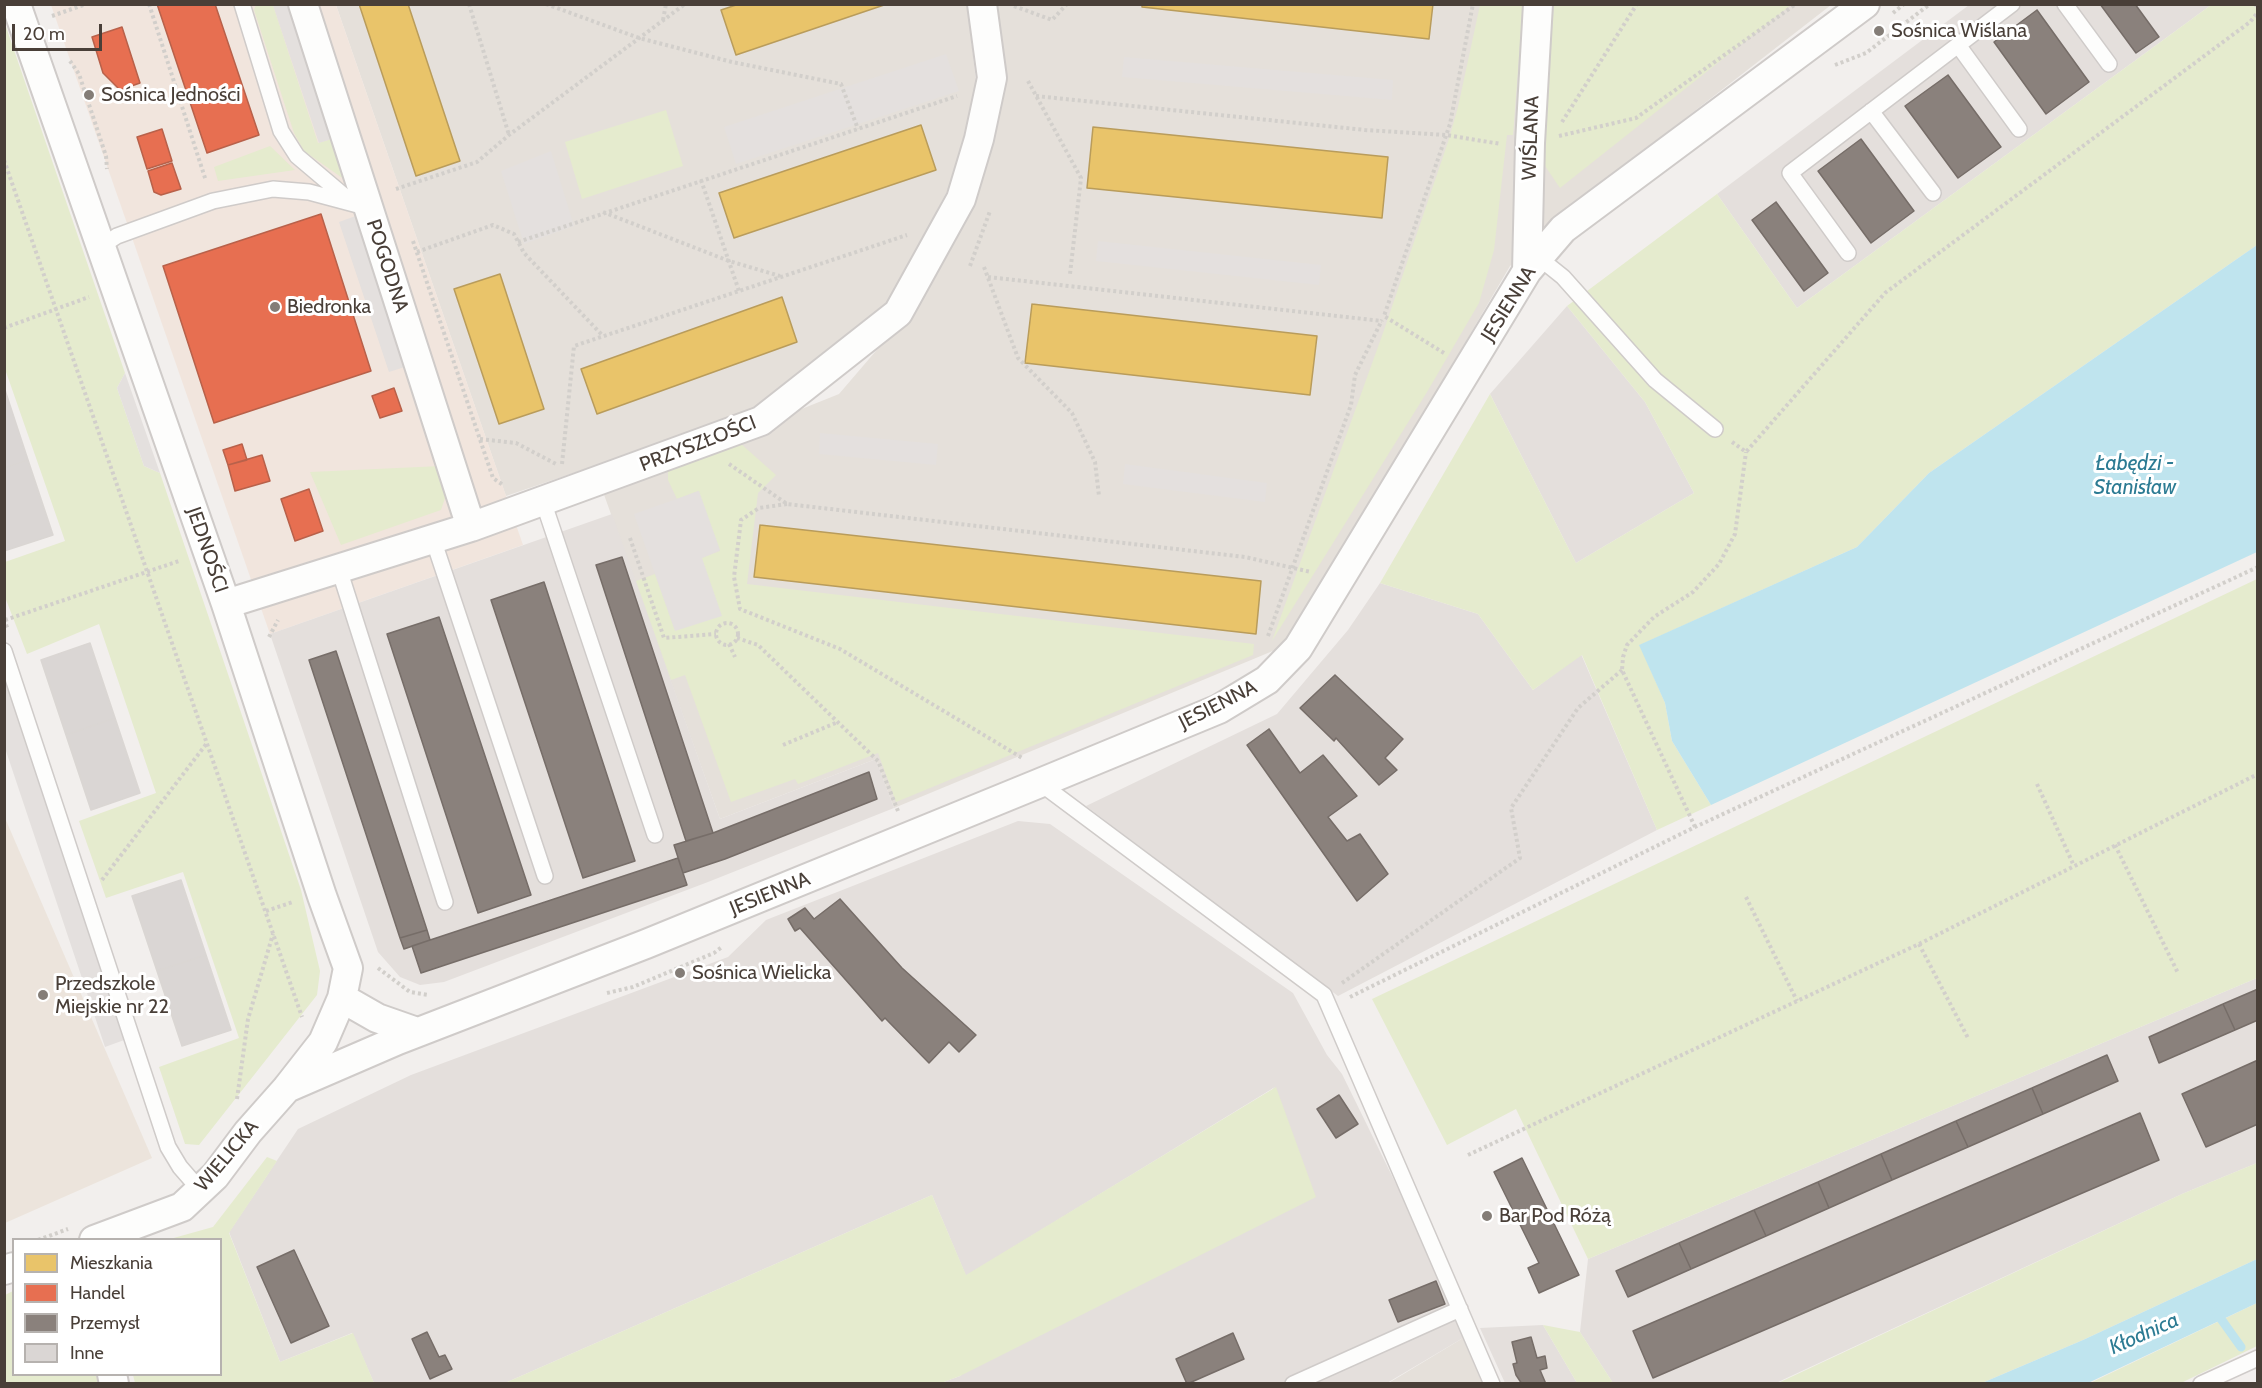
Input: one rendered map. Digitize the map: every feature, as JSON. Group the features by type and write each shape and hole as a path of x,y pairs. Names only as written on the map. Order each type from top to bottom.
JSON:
{"street":[{"name":"JEDNOŚCI","path":"16,4 208,551 348,968 342,998 323,1042 286,1088"},
{"name":"POGODNA","path":"303,4 361,206 471,527"},
{"name":"PRZYSZŁOŚCI","path":"226,604 471,527 761,421 898,313 961,199 979,139 992,78 982,4"},
{"name":"WIŚLANA","path":"1533,264 1530,143 1538,4"},
{"name":"JESIENNA","path":"286,1088 417,1032 657,940 1036,774 1219,709 1267,680 1298,648 1533,264 1563,229 1865,4"},
{"path":"342,998 377,1018 417,1032"},
{"name":"WIELICKA","path":"97,1238 182,1207 215,1176 248,1132 286,1088"}],"lane":[{"path":"242,4 280,131 297,156 361,206"},
{"path":"1848,253 1790,173 2012,4"},
{"path":"2065,4 2109,64"},
{"path":"1958,45 2019,129"},
{"path":"1871,111 1933,193"},
{"path":"100,247 117,236 213,201 273,189 309,192 361,206"},
{"path":"1533,264 1563,278 1655,380 1715,429"},
{"path":"543,501 655,835"},
{"path":"433,539 546,876"},
{"path":"339,569 445,902"},
{"path":"4,651 168,1147 180,1167 200,1190"},
{"path":"1036,774 1327,1001 1492,1383"},
{"path":"1293,1383 1460,1309"},
{"path":"2201,1383 2258,1358"}],"path":[{"path":"43,20 86,4"},
{"path":"149,4 213,201"},
{"path":"469,4 509,135"},
{"path":"546,4 639,38 732,62 841,84 858,129"},
{"path":"663,20 666,4"},
{"path":"396,189 477,162 509,135 685,4"},
{"path":"1014,6 1052,20 1067,4"},
{"path":"1267,640 1351,405 1355,375 1384,316 1446,135 1473,4"},
{"path":"1637,4 1551,138 1636,118 1796,4"},
{"path":"1828,68 1866,53 1930,4"},
{"path":"1695,827 1622,670 1627,645 1654,617 1693,592 1719,564 1734,534 1746,452 1884,293 2250,22 2258,12"},
{"path":"67,58 79,74 106,156 107,176"},
{"path":"1028,81 1081,178 1070,274"},
{"path":"518,242 967,93"},
{"path":"1036,96 1365,130 1446,135 1499,144 1530,143"},
{"path":"4,160 306,1026"},
{"path":"392,178 399,199"},
{"path":"701,180 739,291"},
{"path":"603,212 729,261 782,277"},
{"path":"417,252 493,225 514,234 524,253 603,336"},
{"path":"480,439 516,443 562,467 574,346 913,233"},
{"path":"412,238 494,478 513,491"},
{"path":"984,267 1018,358 1072,414 1095,462 1099,496"},
{"path":"988,277 1382,321"},
{"path":"4,328 56,309"},
{"path":"1384,316 1454,359"},
{"path":"1715,429 1746,452"},
{"path":"699,444 787,504"},
{"path":"459,490 494,478"},
{"path":"1036,774 840,649 740,609 734,577 741,520 759,508 787,504 1245,556 1320,574"},
{"path":"630,538 664,638 716,634"},
{"path":"9,632 5,620 208,551"},
{"path":"1327,1001 1695,827 2258,567"},
{"path":"268,639 278,619 286,616"},
{"path":"716,634 721,625 730,624 737,631 737,638"},
{"path":"716,634 719,641 729,644 735,657"},
{"path":"729,644 737,638"},
{"path":"737,638 758,645 878,761 901,818"},
{"path":"1327,1001 1520,858 1511,808 1578,708 1622,670"},
{"path":"783,745 838,722"},
{"path":"102,881 207,742"},
{"path":"1468,1155 1919,944 2258,774"},
{"path":"2037,784 2074,866"},
{"path":"2115,845 2178,973"},
{"path":"1746,897 1797,1001"},
{"path":"266,911 302,899"},
{"path":"237,1104 248,1019 274,932"},
{"path":"1919,944 1968,1038"},
{"path":"374,960 379,969 410,992 434,997"}],"shaded area":[{"path":"51,5 336,5 523,545 270,634"},
{"path":"273,5 295,5 338,137 319,143"},
{"path":"336,5 967,5 977,89 957,172 886,308 746,414 506,496"},
{"path":"996,5 1831,5 1589,193 1510,266 1304,618 1280,648 894,808 876,759 720,819 602,489 839,394 929,289 992,144"},
{"path":"1969,5 2211,5 1797,308 1717,194"},
{"path":"946,54 959,91 736,164 724,127"},
{"path":"1124,57 1393,80 1392,100 1122,77"},
{"path":"551,151 574,226 524,244 501,171"},
{"path":"361,214 411,365 389,372 339,222"},
{"path":"1098,241 1321,265 1319,285 1096,261"},
{"path":"1567,306 1645,402 1694,493 1576,563 1490,394"},
{"path":"125,373 160,473 144,466 117,388"},
{"path":"820,433 938,444 936,465 819,454"},
{"path":"1125,464 1267,483 1265,502 1123,484"},
{"path":"699,491 720,550 702,558 722,616 675,631 634,514"},
{"path":"612,514 720,819 876,759 894,808 708,882 444,982 420,985 400,977 378,952 270,634"},
{"path":"1380,583 1478,614 1533,690 1581,654 1657,830 1338,996 1086,806 1277,714 1348,630"},
{"path":"8,683 127,1039 105,1047 5,748 4,684"},
{"name":"Przedszkole Miejskie nr 22","path":"5,818 152,1158 4,1223"},
{"path":"1018,821 1050,824 1293,993 1327,1055 1342,1074 1420,1233 1463,1338 1387,1383 941,1383 960,1376 1275,1087 966,1276 932,1195 505,1383 374,1383 352,1333 280,1362 229,1232 298,1129 411,1075 728,957 766,920"},
{"path":"2257,978 2257,1163 2182,1194 1776,1383 1613,1383 1580,1332 1588,1259"},
{"path":"1543,1325 1577,1383 1505,1383 1480,1328"},
{"path":"1463,1338 1482,1383 1387,1384"}],"green space":[{"path":"256,5 273,5 318,143 338,137 348,182 304,151 294,133 254,10"},
{"path":"1480,5 1523,5 1513,135 1507,135 1494,250 1479,303 1427,392 1272,641 1383,333 1448,142"},
{"path":"1554,5 1791,5 1560,188 1541,160"},
{"path":"2211,5 2257,5 2257,245 1929,473 1857,547 1640,645 1665,703 1672,741 1711,805 1657,830 1582,655 1533,690 1478,614 1380,583 1490,394 1576,563 1694,493 1645,402 1567,306 1717,194 1797,308"},
{"path":"4,21 125,373 117,388 144,466 160,473 301,890 320,971 317,995 199,1145 185,1144 159,1067 239,1038 183,872 106,898 79,821 156,793 99,624 27,654 5,597 5,562 65,541 5,369"},
{"path":"666,110 683,166 582,199 565,142"},
{"path":"270,146 295,170 218,181 214,167"},
{"path":"740,443 776,475 758,493 747,584 1254,644 1253,655 896,802 878,753 798,784 795,779 731,802 685,675 671,680 636,581 655,574 675,630 702,558 720,551 698,491 677,499 668,480 668,470"},
{"path":"441,466 447,492 441,510 341,545 310,472"},
{"path":"2257,579 2257,978 1588,1259 1516,1109 1447,1145 1372,999"},
{"path":"1276,1087 1316,1197 960,1376 941,1383 505,1383 932,1195 966,1275"},
{"path":"267,1157 277,1161 229,1233 280,1362 353,1333 374,1383 135,1383 133,1376 222,1376 222,1238 174,1238 213,1227"},
{"path":"2257,1163 2257,1259 2083,1340 1982,1383 1776,1384 2182,1194"},
{"path":"12,1292 12,1376 96,1376 98,1383 5,1383 5,1295"},
{"path":"2257,1303 2257,1346 2181,1383 2088,1384"},
{"path":"1543,1325 1580,1332 1613,1383 1577,1383"}],"water":[{"name":"Łabędzi - Stanisław","path":"2257,245 2257,552 1711,805 1672,741 1665,703 1639,645 1857,547 1929,473"},
{"name":"Kłodnica","path":"2257,1259 2257,1303 2088,1383 1982,1383 2083,1340"}],"building: Mieszkania":[{"path":"359,4 408,4 460,161 416,176"},
{"path":"739,4 887,4 736,55 721,10"},
{"path":"1142,4 1433,4 1429,39 1142,7"},
{"path":"921,125 936,170 734,238 719,193"},
{"path":"1093,127 1388,157 1382,218 1087,188"},
{"path":"500,274 544,409 499,424 454,289"},
{"path":"782,297 797,342 597,414 581,369"},
{"path":"1032,304 1317,336 1310,395 1025,363"},
{"path":"760,525 1261,581 1256,634 754,577"}],"building: Handel":[{"path":"157,4 215,4 259,135 207,153"},
{"path":"122,27 140,83 120,90 103,73 92,37"},
{"path":"162,129 172,161 147,169 137,137"},
{"path":"172,163 181,189 161,195 154,192 148,171"},
{"path":"321,214 371,371 214,423 163,266"},
{"path":"394,388 402,411 380,418 372,396"},
{"path":"242,444 247,460 228,465 223,450"},
{"path":"262,455 270,481 235,491 228,465"},
{"path":"309,489 323,531 295,541 281,499"}],"building: Przemysł":[{"path":"2100,4 2135,4 2159,37 2136,53"},
{"path":"2037,10 2089,82 2046,114 1994,42"},
{"path":"1948,75 2001,147 1958,178 1905,106"},
{"path":"1861,139 1914,211 1871,243 1818,171"},
{"path":"1776,202 1828,273 1804,291 1752,220"},
{"path":"622,557 713,833 686,841 596,565"},
{"path":"544,582 635,861 583,878 491,600"},
{"path":"439,617 531,895 478,913 387,634"},
{"path":"336,651 427,930 400,938 309,660"},
{"path":"1335,675 1403,739 1385,758 1397,770 1379,785 1336,738 1334,741 1300,708"},
{"path":"1269,729 1300,773 1323,755 1357,796 1328,817 1347,841 1360,834 1388,874 1357,901 1247,745"},
{"path":"869,772 877,799 725,859 683,873 674,845 713,833"},
{"path":"678,858 687,885 421,973 412,946"},
{"path":"840,899 902,968 976,1035 959,1052 949,1042 929,1063 885,1018 882,1021 800,928 795,931 788,919 805,908 814,919"},
{"path":"427,930 430,940 404,949 400,938"},
{"path":"2258,989 2258,1020 2235,1030 2223,1004"},
{"path":"2223,1004 2235,1030 2159,1063 2149,1037"},
{"path":"2107,1055 2118,1081 2043,1114 2032,1088"},
{"path":"2258,1060 2258,1124 2206,1147 2182,1094"},
{"path":"2032,1088 2043,1114 1968,1147 1956,1121"},
{"path":"1339,1095 1358,1124 1336,1138 1317,1109"},
{"path":"2140,1113 2159,1160 1653,1378 1633,1331"},
{"path":"1956,1121 1968,1147 1892,1180 1881,1154"},
{"path":"1881,1154 1892,1180 1829,1208 1818,1182"},
{"path":"1522,1158 1579,1275 1539,1293 1528,1268 1539,1263 1494,1172"},
{"path":"1818,1182 1829,1208 1766,1236 1754,1210"},
{"path":"1754,1210 1766,1236 1691,1269 1679,1243"},
{"path":"1679,1243 1691,1269 1628,1297 1616,1271"},
{"path":"294,1250 329,1326 291,1343 257,1267"},
{"path":"1436,1281 1445,1304 1398,1322 1389,1300"},
{"path":"427,1332 439,1357 445,1355 452,1369 430,1379 412,1339"},
{"path":"1233,1333 1244,1359 1187,1384 1176,1359"},
{"path":"1531,1337 1537,1358 1545,1356 1547,1368 1540,1370 1546,1384 1522,1384 1516,1375 1513,1364 1517,1363 1512,1342"}],"building: Inne":[{"path":"4,387 28,460 4,468"},
{"path":"28,460 53,535 4,551 4,468"},
{"path":"90,643 115,718 66,735 41,660"},
{"path":"115,718 140,793 91,810 66,735"},
{"path":"181,880 206,955 157,971 132,896"},
{"path":"206,955 231,1030 182,1046 157,971"}],"waterway":[{"path":"2216,1312 2241,1347"}],"place":[{"name":"Sośnica Wiślana","path":"1879,31"},
{"name":"Sośnica Jedności","path":"89,95"},
{"name":"Biedronka","path":"275,307"},
{"name":"Sośnica Wielicka","path":"680,973"},
{"name":"Przedszkole Miejskie nr 22","path":"43,995"},
{"name":"Bar Pod Różą","path":"1487,1216"}]}
